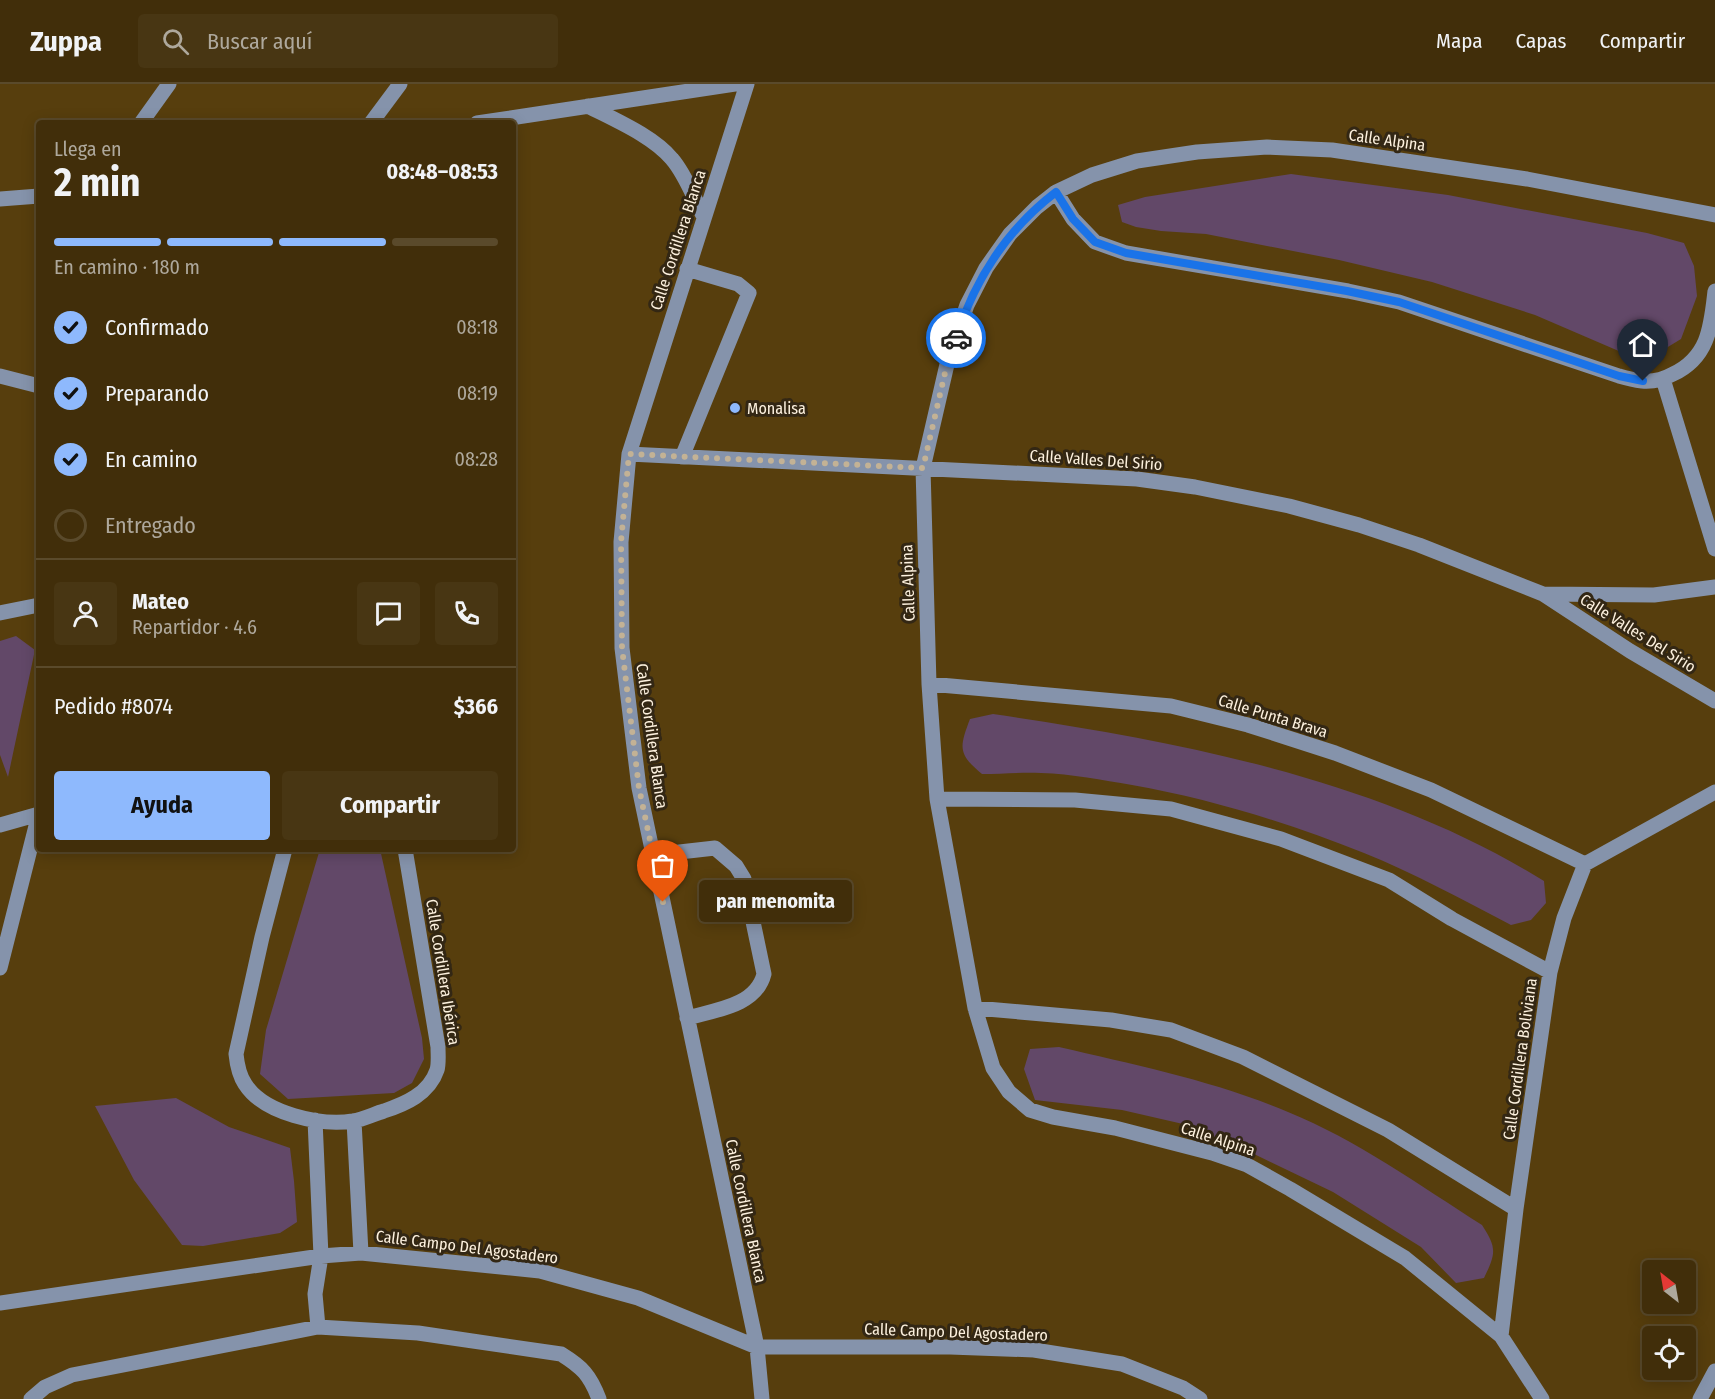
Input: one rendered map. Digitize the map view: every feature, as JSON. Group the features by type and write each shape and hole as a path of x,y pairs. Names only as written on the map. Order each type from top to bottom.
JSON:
{"street":[{"path":"143,120 169,84"},
{"path":"373,120 400,84"},
{"path":"497,120 735,84"},
{"name":"Calle Cordillera Blanca","path":"747,84 629,454 621,542 622,648 639,788 757,1347 762,1399"},
{"path":"588,106 635,131 673,159 704,217"},
{"name":"Calle Alpina","path":"1501,1336 1405,1258 1247,1165 1201,1150 1115,1128 1053,1117 1030,1110 1009,1092 993,1068 975,1008 937,799 929,684 923,468 948,360 967,304 986,268 1010,234 1037,207 1056,192 1092,175 1137,161 1197,152 1267,147 1332,150 1527,179 1715,215"},
{"path":"1056,192 1073,219 1095,242 1126,253 1399,302 1619,376 1643,381 1663,379 1685,368 1704,345 1711,325 1715,291"},
{"path":"0,199 36,196"},
{"path":"682,457 749,293 738,284 687,269"},
{"path":"0,376 36,385"},
{"path":"1663,379 1715,549"},
{"name":"Calle Valles Del Sirio","path":"629,454 1137,479 1195,487 1289,506 1359,525 1419,545 1543,594 1630,651 1715,701"},
{"name":"Calle Valles Del Sirio","path":"1543,594 1654,595 1715,587"},
{"path":"0,613 36,606"},
{"name":"Calle Punta Brava","path":"929,684 1171,706 1248,725 1335,753 1431,790 1585,864"},
{"path":"1585,864 1715,792"},
{"path":"937,799 1075,800 1171,809 1270,836 1389,880 1452,919 1551,972"},
{"path":"0,825 36,815"},
{"path":"0,968 36,826"},
{"path":"653,855 715,848 736,866 744,879 765,974 761,985 751,997 687,1018"},
{"name":"Calle Cordillera Ibérica","path":"284,852 246,1007 236,1054 237,1067 244,1084 261,1101 278,1111 315,1120 354,1120 405,1104 419,1095 436,1071 438,1047 406,852"},
{"name":"Calle Cordillera Boliviana","path":"1501,1336 1516,1209 1551,972 1564,918 1585,864"},
{"path":"975,1008 1111,1020 1171,1030 1242,1058 1388,1130 1516,1209"},
{"path":"315,1120 321,1256 315,1294 318,1327"},
{"path":"354,1120 362,1252"},
{"name":"Calle Campo Del Agostadero","path":"0,1303 362,1252 540,1271 638,1298 757,1347 950,1347 1034,1350 1122,1364 1183,1388 1200,1399"},
{"path":"31,1399 45,1387 72,1375 318,1327 418,1333 561,1354 579,1365 592,1381 599,1399"},
{"path":"1501,1336 1542,1399"},
{"path":"1700,1399 1715,1371"}],"shaded area":[{"path":"1291,174 1448,195 1647,233 1684,243 1694,266 1697,296 1681,339 1658,353 1628,355 1535,315 1432,282 1339,260 1206,234 1136,227 1122,222 1118,205 1145,197"},
{"path":"16,636 35,650 8,777 0,755 0,641"},
{"path":"993,714 1135,737 1206,752 1348,791 1416,816 1481,846 1544,881 1546,903 1531,920 1511,925 1383,861 1336,842 1250,813 1191,797 1087,778 1034,773 982,774 965,755 964,737 970,719"},
{"path":"319,852 381,852 422,1038 424,1059 412,1083 394,1093 288,1099 260,1074 266,1030"},
{"path":"1059,1047 1232,1091 1288,1112 1339,1136 1482,1225 1490,1239 1493,1251 1484,1278 1456,1283 1421,1247 1333,1192 1254,1154 1183,1124 1122,1110 1035,1100 1024,1069 1030,1049"},
{"path":"176,1098 229,1127 290,1148 297,1222 280,1233 203,1246 182,1245 134,1180 95,1106"}],"way so far":[{"path":"663,902 639,788 622,648 621,542 629,454 923,468 948,360 956,338"}],"place":[{"name":"Monalisa","path":"735,408"},
{"name":"pan menomita","path":"663,902"}],"route":[{"path":"956,338 967,304 986,268 1010,234 1056,192 1073,219 1095,242 1126,253 1399,302 1619,376 1643,381"}]}
